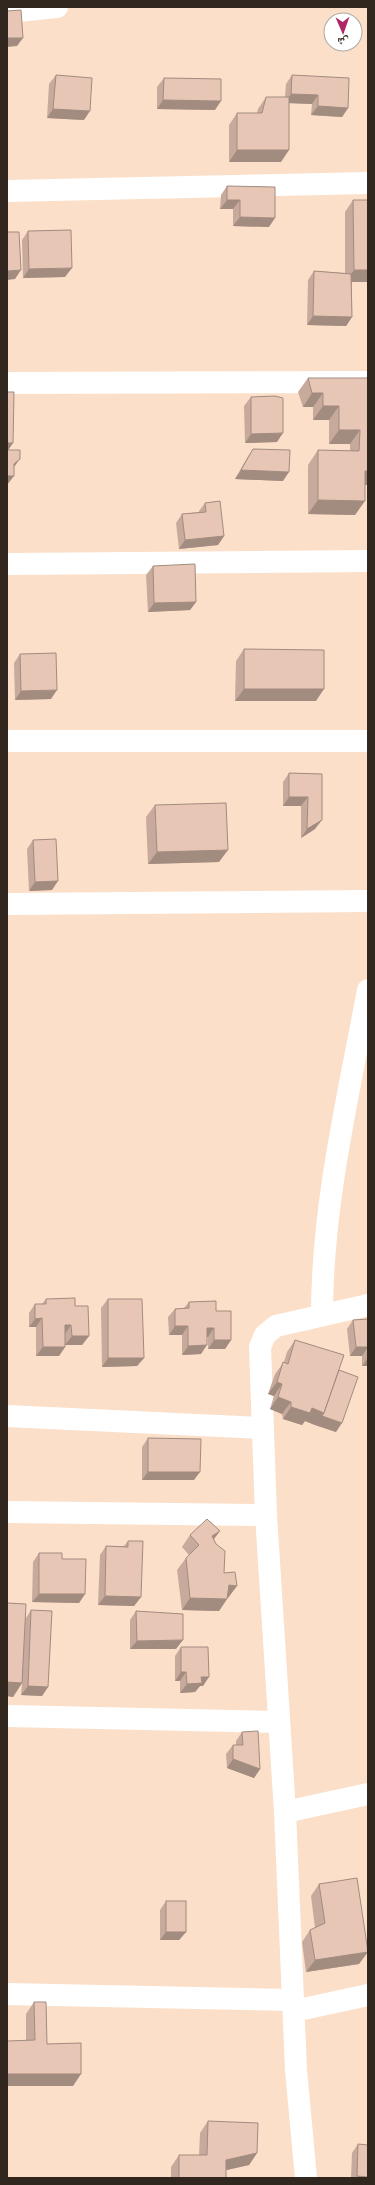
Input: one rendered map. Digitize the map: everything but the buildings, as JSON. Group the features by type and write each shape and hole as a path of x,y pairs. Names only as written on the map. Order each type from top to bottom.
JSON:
{"street":[{"path":"7,12 57,7"},
{"path":"7,191 368,183"},
{"path":"7,383 368,382"},
{"path":"7,564 368,561"},
{"path":"7,741 368,741"},
{"path":"7,904 368,901"},
{"path":"322,1315 322,1277 329,1205 368,990"},
{"path":"306,2178 296,2070 285,1812 266,1515 260,1347 265,1336 276,1326 368,1305"},
{"path":"7,1416 262,1428"},
{"path":"7,1512 266,1515"},
{"path":"7,1716 279,1722"},
{"path":"285,1812 368,1794"},
{"path":"7,1994 293,2005 368,1995"}]}
